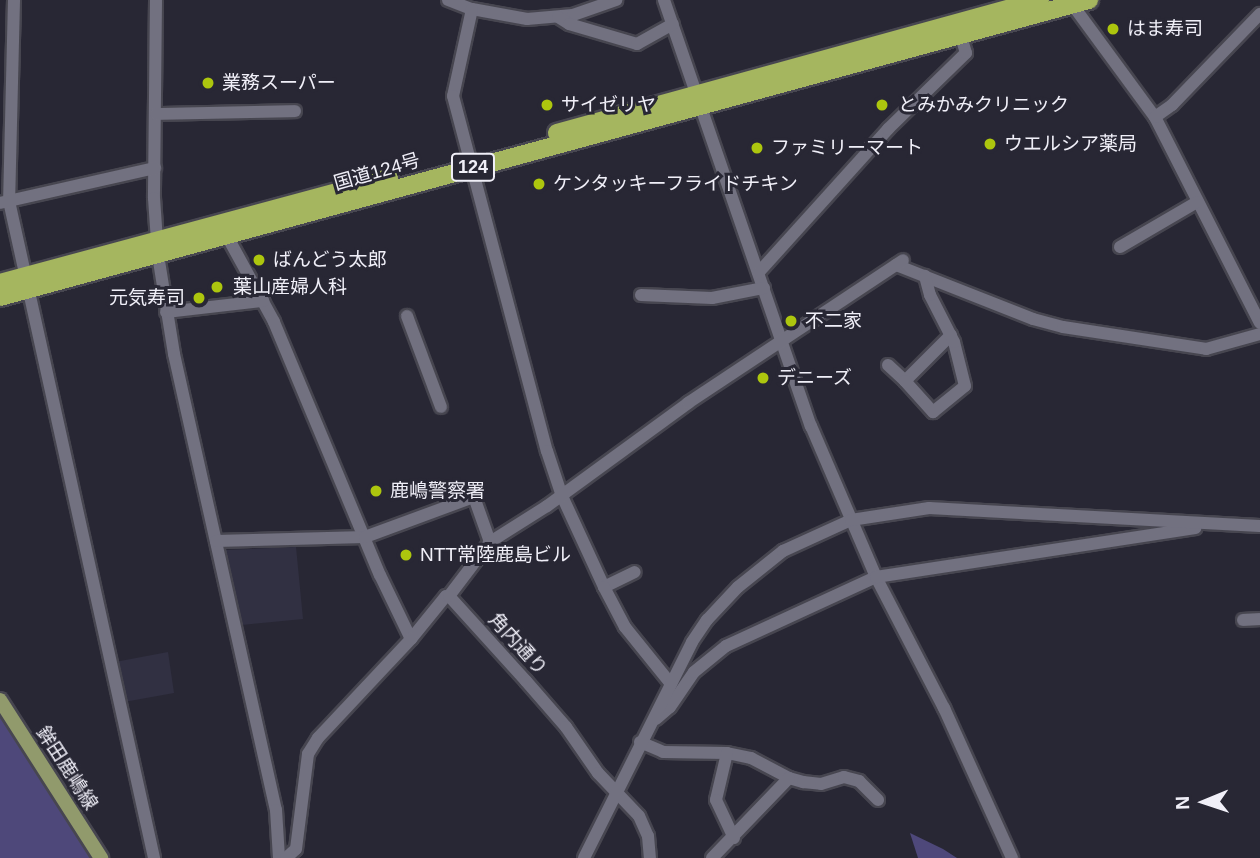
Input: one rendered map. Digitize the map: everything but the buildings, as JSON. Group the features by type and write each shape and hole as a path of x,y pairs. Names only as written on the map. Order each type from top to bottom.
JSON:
{"highway":[{"name":"国道124号","path":"959,29 1040,0"},
{"name":"国道124号","path":"0,297 28,283 959,29 1077,1"},
{"name":"国道124号","path":"157,248 227,236 470,162"},
{"name":"国道124号","path":"0,284 28,283"}],"main road":[{"name":"鉾田鹿嶋線","path":"0,700 101,858"}],"street":[{"path":"14,0 5,202 28,283 155,858"},
{"path":"156,0 157,248 166,312 286,858"},
{"path":"448,0 472,9 519,18 558,17 590,11 616,0"},
{"path":"664,0 811,426 876,578 961,743 1012,858"},
{"path":"1077,1 1155,117 1260,323"},
{"path":"472,9 453,96 547,451 562,496 625,627 671,684"},
{"path":"1155,117 1172,105 1260,14"},
{"path":"558,17 569,24 637,44 673,24"},
{"path":"759,272 888,129 966,53 959,29"},
{"path":"156,114 295,111"},
{"path":"5,202 155,168"},
{"path":"1120,247 1197,202"},
{"path":"227,236 263,301 411,639"},
{"path":"286,858 296,849 308,754 318,738 411,639 446,596 449,596 490,542 562,496 688,403 899,263 1033,319 1063,327 1206,349 1260,334"},
{"path":"888,365 933,412 965,386 951,335 930,295 925,276"},
{"path":"641,295 712,298 764,288"},
{"path":"166,312 263,301"},
{"path":"407,316 441,407"},
{"path":"905,382 951,335"},
{"path":"216,541 365,537 474,497 490,542"},
{"path":"584,858 640,742 707,620 738,587 783,551 851,520 929,508 1260,526"},
{"path":"649,725 670,707 694,672 726,646 876,578 1212,524"},
{"path":"604,587 635,572"},
{"name":"角内通り","path":"449,596 558,718 598,774 639,816 653,857"},
{"path":"1243,620 1260,619"},
{"path":"640,742 663,752 726,753 751,758 789,778 821,784 844,777 859,781 878,800"},
{"path":"726,753 716,800 734,838"},
{"path":"712,858 789,778"}],"shaded area":[{"path":"296,547 303,619 242,625 226,550"},
{"path":"168,652 174,693 124,702 115,662"},
{"path":"0,711 96,858 0,858"},
{"path":"910,833 943,849 957,858 918,858"}],"place":[{"name":"はま寿司","path":"1113,29"},
{"name":"業務スーパー","path":"208,83"},
{"name":"サイゼリヤ","path":"547,105"},
{"name":"とみかみクリニック","path":"882,105"},
{"name":"ウエルシア薬局","path":"990,144"},
{"name":"ファミリーマート","path":"757,148"},
{"name":"ケンタッキーフライドチキン","path":"539,184"},
{"name":"ばんどう太郎","path":"259,260"},
{"name":"葉山産婦人科","path":"217,287"},
{"name":"元気寿司","path":"199,298"},
{"name":"不二家","path":"791,321"},
{"name":"デニーズ","path":"763,378"},
{"name":"鹿嶋警察署","path":"376,491"},
{"name":"NTT常陸鹿島ビル","path":"406,555"}]}
